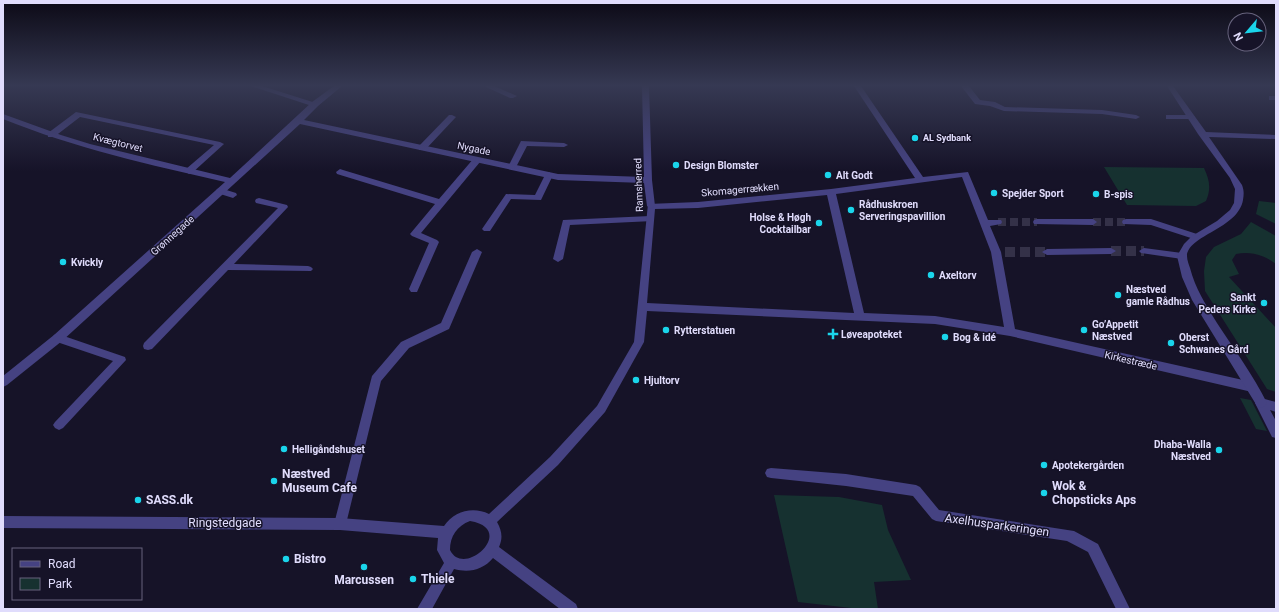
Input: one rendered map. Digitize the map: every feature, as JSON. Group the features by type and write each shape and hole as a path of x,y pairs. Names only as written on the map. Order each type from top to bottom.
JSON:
{"street":[{"path":"51,135 78,115"},
{"path":"82,115 220,144 189,171"},
{"name":"Grønnegade","path":"3,382 58,338 304,115"},
{"name":"Ramsherred","path":"643,307 651,206 648,180 647,115"},
{"path":"877,115 920,179"},
{"path":"1119,115 1136,117"},
{"name":"Kvægtorvet","path":"3,116 67,140 230,182"},
{"path":"422,148 452,117"},
{"path":"1169,117 1191,117 1234,178 1240,191 1236,210 1225,221 1197,237 1188,245 1182,256 1187,277 1197,300 1252,387 1276,433"},
{"name":"Nygade","path":"298,121 558,177 648,180"},
{"path":"1202,134 1276,137"},
{"path":"512,167 524,143 564,145"},
{"path":"414,289 434,242 415,234 477,160"},
{"path":"340,172 441,203"},
{"path":"490,521 554,461 601,409 639,342 643,307 768,313 860,317 935,320 1010,332 1001,252 984,223 965,174 831,192 860,317"},
{"path":"487,229 509,196 538,198 549,175"},
{"path":"220,191 233,195"},
{"name":"Skomagerrækken","path":"651,206 698,204 831,192"},
{"path":"148,346 284,207 259,201"},
{"path":"558,259 566,222 650,219"},
{"path":"984,223 998,222"},
{"path":"1037,222 1093,222"},
{"path":"1126,222 1151,222 1197,237"},
{"path":"1048,252 1111,251"},
{"path":"1144,251 1182,256"},
{"path":"340,524 376,379 405,345 444,326 477,252"},
{"path":"225,267 308,269"},
{"name":"Kirkestræde","path":"1010,332 1252,387"},
{"path":"58,338 121,360 59,425"},
{"path":"1261,403 1276,407"},
{"name":"Axelhusparkeringen","path":"771,473 846,480 916,491 936,515 1069,535 1092,548 1123,609"},
{"path":"478,515 485,517 490,521 496,531 495,544 493,550 481,561 474,564 458,564 447,557 443,545 446,532 456,520 463,517 478,515"},
{"name":"Ringstedgade","path":"3,522 340,524 446,532"},
{"path":"493,550 571,609"},
{"path":"424,609 452,561"}],"green space":[{"path":"1104,167 1204,168 1208,177 1208,197 1206,201 1196,206 1127,205"},
{"path":"1259,201 1276,203 1276,224 1256,214"},
{"path":"1251,222 1276,236 1276,264 1257,254 1236,254 1232,260 1239,274 1229,277 1276,328 1276,392 1267,389 1205,291 1204,271 1206,257 1214,247 1241,234"},
{"path":"1240,398 1251,400 1267,431 1256,429"},
{"path":"774,495 839,497 882,505 888,530 911,580 874,582 878,609 860,609 798,602"}],"tunnel":[{"path":"998,222 1037,222"},
{"path":"1093,222 1126,222"},
{"path":"1111,251 1144,251"},
{"path":"1005,252 1047,252"}],"place":[{"name":"AL Sydbank","path":"915,138"},
{"name":"Design Blomster","path":"676,165"},
{"name":"Alt Godt","path":"828,175"},
{"name":"Spejder Sport","path":"994,193"},
{"name":"B-spis","path":"1096,194"},
{"name":"Rådhuskroen Serveringspavillion","path":"851,210"},
{"name":"Holse & Høgh Cocktailbar","path":"819,223"},
{"name":"Kvickly","path":"63,262"},
{"name":"Axeltorv","path":"931,275"},
{"name":"Næstved gamle Rådhus","path":"1118,295"},
{"name":"Sankt Peders Kirke","path":"1264,303"},
{"name":"Rytterstatuen","path":"666,330"},
{"name":"Go’Appetit Næstved","path":"1084,330"},
{"name":"Løveapoteket","path":"833,334"},
{"name":"Bog & idé","path":"945,337"},
{"name":"Oberst Schwanes Gård","path":"1171,343"},
{"name":"Hjultorv","path":"636,380"},
{"name":"Helligåndshuset","path":"284,449"},
{"name":"Dhaba-Walla Næstved","path":"1219,450"},
{"name":"Apotekergården","path":"1044,465"},
{"name":"Næstved Museum Cafe","path":"274,481"},
{"name":"Wok & Chopsticks Aps","path":"1044,493"},
{"name":"SASS.dk","path":"138,500"},
{"name":"Bistro","path":"286,559"},
{"name":"Marcussen","path":"364,567"},
{"name":"Thiele","path":"413,579"}]}
